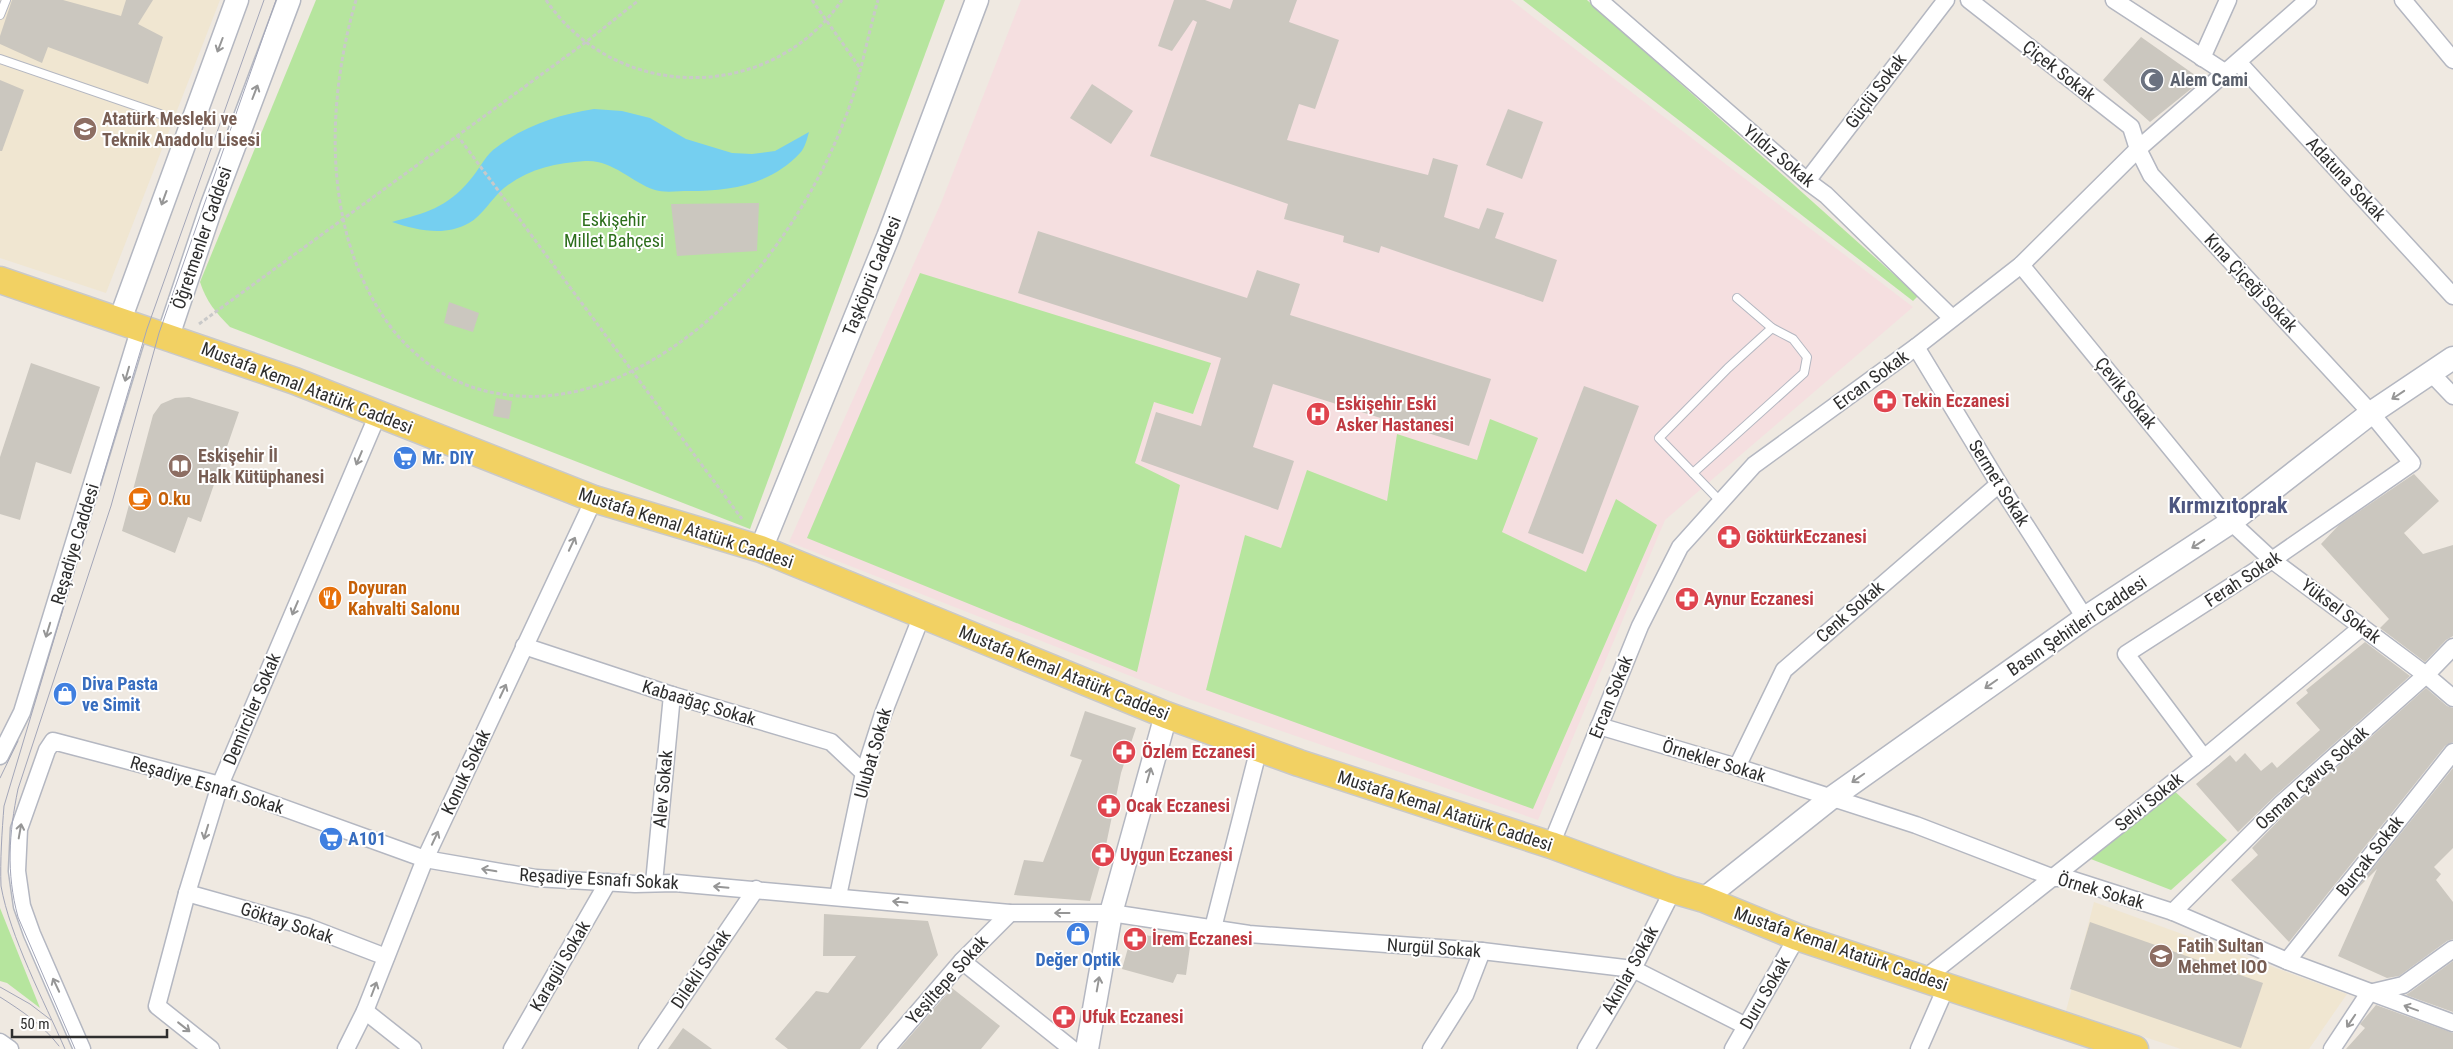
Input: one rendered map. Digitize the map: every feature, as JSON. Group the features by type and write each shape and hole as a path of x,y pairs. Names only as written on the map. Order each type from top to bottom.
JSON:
{"main road":[{"path":"130,324 237,0"},
{"name":"Öğretmenler Caddesi","path":"168,336 212,205 289,0"},
{"name":"Taşköprü Caddesi","path":"761,549 888,237 977,0"},
{"name":"Mustafa Kemal Atatürk Caddesi","path":"0,280 168,336 378,414 594,499 761,549 1166,715 1259,748 1551,845 1673,890 1704,899 1797,937 1940,979 2135,1049"},
{"name":"Basın Şehitleri Caddesi","path":"1704,899 1830,799 2085,618 2231,522 2371,413 2453,358"},
{"path":"1087,1049 1111,913 1166,715"}],"street":[{"name":"Yıldız Sokak","path":"1599,0 1826,196 1952,318"},
{"name":"Güçlü Sokak","path":"1807,181 1946,0"},
{"name":"Çiçek Sokak","path":"1969,0 2131,127 2138,149"},
{"name":"Adatuna Sokak","path":"2114,0 2202,58 2232,67 2453,296"},
{"path":"2202,58 2228,0"},
{"name":"Ercan Sokak","path":"1551,845 1640,626 1680,547 1754,465 1916,347 2021,265 2138,149 2308,0"},
{"path":"2403,0 2453,60"},
{"name":"Kına Çiçeği Sokak","path":"2138,149 2151,175 2371,413"},
{"name":"Çevik Sokak","path":"2021,265 2231,522"},
{"name":"Reşadiye Caddesi","path":"0,756 22,712 130,324"},
{"name":"Sermet Sokak","path":"1916,347 1999,484 2085,618"},
{"path":"2431,373 2453,396"},
{"name":"Ferah Sokak","path":"2204,758 2126,654 2272,560 2412,463 2371,413"},
{"name":"Demirciler Sokak","path":"211,1049 156,1006 187,893 220,785 378,414"},
{"name":"Cenk Sokak","path":"1736,767 1784,670 1999,484"},
{"name":"Konuk Sokak","path":"346,1049 366,1011 425,859 594,499"},
{"name":"Yüksel Sokak","path":"2231,522 2272,560 2426,675 2453,698"},
{"name":"Ulubat Sokak","path":"838,896 864,773 883,714 922,615"},
{"name":"Selvi Sokak","path":"1940,979 2054,878 2204,758 2362,627"},
{"name":"Kabaağaç Sokak","path":"524,646 672,695 831,742 864,773"},
{"name":"Osman Çavuş Sokak","path":"2173,912 2282,803 2426,675 2453,648"},
{"name":"Alev Sokak","path":"654,883 672,695"},
{"name":"Örnekler Sokak","path":"1599,726 1736,767 1830,799"},
{"name":"Reşadiye Esnafı Sokak","path":"82,1049 32,934 22,906 17,871 19,829 47,750 53,742 220,785 425,859 536,878 756,889 1010,913 1111,913"},
{"path":"1213,928 1259,748"},
{"name":"Burçak Sokak","path":"2287,961 2453,752"},
{"name":"Örnek Sokak","path":"1830,799 1916,825 2054,878 2067,878 2173,912 2287,961 2453,1023"},
{"name":"Karagül Sokak","path":"512,1049 608,882"},
{"name":"Dilekli Sokak","path":"647,1049 756,889"},
{"name":"Akınlar Sokak","path":"1586,1049 1633,969 1673,890"},
{"name":"Göktay Sokak","path":"187,893 308,927 386,957"},
{"name":"Yeşiltepe Sokak","path":"886,1049 962,961 1010,913"},
{"name":"Nurgül Sokak","path":"1111,913 1249,934 1482,951 1633,969 1746,1026"},
{"name":"Duru Sokak","path":"1733,1049 1797,937"},
{"path":"2332,1049 2369,993 2403,985 2453,949"},
{"path":"1430,1049 1465,996 1482,951"},
{"path":"962,961 1072,1049"},
{"path":"1919,1049 1940,979"},
{"path":"366,1011 413,1049"},
{"path":"0,1042 10,1049"}],"lane":[{"path":"0,15 6,0"},
{"path":"0,59 160,114"},
{"path":"1693,473 1804,373 1807,357 1793,339 1772,328 1737,298"},
{"path":"1721,502 1659,438 1728,368 1772,328"}],"path":[{"path":"356,0 343,54 336,120 336,164 344,218 356,262 383,316 406,345 441,373 465,385 490,393 543,397 571,393 600,385 631,372 684,340 711,318 762,264 789,226 824,167 843,122 861,69 878,0"},
{"path":"546,0 566,24 586,42 608,57 646,72 685,78 712,77 752,69 776,58 799,44 826,20 842,0"},
{"path":"195,327 586,42 639,0"},
{"path":"812,0 861,69"},
{"path":"457,135 744,522"}],"shaded area":[{"name":"Atatürk Mesleki ve Teknik Anadolu Lisesi","path":"0,0 220,0 106,293 0,258"},
{"name":"Eskişehir Eski Asker Hastanesi","path":"1021,0 1511,0 1913,307 1665,520 1538,820 1189,699 789,542 941,203"},
{"name":"Fatih Sultan Mehmet IOO","path":"2094,902 2347,994 2309,1049 2181,1049 2066,1011"}],"green space":[{"name":"Eskişehir Millet Bahçesi","path":"316,0 945,0 750,529 230,327 216,312 208,301 200,282"},
{"path":"1523,0 1587,0 1918,296 1913,301"},
{"path":"920,273 1211,363 1193,414 1154,402 1135,463 1180,485 1137,672 807,538"},
{"path":"1490,419 1538,438 1502,532 1586,572 1616,499 1657,525 1533,809 1206,690 1245,535 1281,548 1307,470 1387,501 1397,434 1477,460"},
{"path":"2169,786 2227,840 2171,890 2083,856"},
{"path":"0,908 40,1008 7,983 0,981"}],"water":[{"path":"594,109 622,111 650,118 686,139 732,153 752,154 775,151 809,132 802,151 788,164 763,179 749,184 719,190 659,191 646,186 613,167 595,161 574,162 542,168 513,181 474,220 460,227 450,230 430,231 392,222 435,208 453,197 470,180 493,150 516,134 554,118"}],"building":[{"path":"12,0 63,0 121,16 126,0 153,0 138,24 163,37 148,84 48,47 42,63 0,44 0,36"},
{"path":"1174,0 1205,0 1230,9 1233,0 1297,0 1289,22 1339,40 1315,109 1299,104 1287,140 1428,175 1433,158 1458,165 1444,217 1479,229 1487,208 1504,213 1495,238 1557,260 1543,302 1381,246 1379,253 1343,242 1344,236 1284,219 1288,204 1150,156 1197,22 1193,20 1172,51 1158,46"},
{"name":"Alem Cami","path":"2141,37 2202,80 2150,122 2103,80"},
{"path":"0,80 24,90 2,151 0,151"},
{"path":"1092,84 1133,111 1111,144 1070,118"},
{"path":"1508,109 1543,122 1522,179 1486,165"},
{"path":"759,203 757,251 677,256 671,204"},
{"path":"1038,231 1247,298 1257,270 1300,284 1290,315 1491,379 1469,446 1273,384 1253,447 1294,461 1278,510 1141,461 1156,412 1201,426 1221,358 1018,293"},
{"path":"449,302 479,313 473,332 444,323"},
{"path":"31,363 100,387 71,474 36,462 20,520 0,514 0,457"},
{"path":"1584,386 1639,406 1583,554 1528,533"},
{"name":"Eskişehir İl Halk Kütüphanesi","path":"189,397 239,412 201,522 188,517 175,553 122,531 153,415 161,404 175,398"},
{"path":"496,398 512,401 509,419 493,416"},
{"path":"2414,474 2439,501 2404,533 2423,554 2453,545 2453,636 2446,640 2425,662 2380,628 2389,619 2321,544 2339,525"},
{"path":"2365,642 2410,676 2275,796 2238,832 2196,784 2230,755 2236,762 2245,753 2261,771 2272,762 2277,768 2320,730 2296,703 2308,693 2306,690"},
{"path":"2426,688 2447,706 2453,708 2453,742 2445,746 2289,942 2231,880 2258,855 2252,848 2289,810"},
{"path":"1085,711 1136,728 1121,773 1106,845 1090,901 1014,895 1024,860 1043,862 1082,760 1070,756"},
{"path":"2453,768 2453,848 2434,867 2441,874 2436,880 2453,902 2453,939 2447,941 2399,976 2387,978 2338,956 2377,869 2354,892"},
{"path":"824,914 928,921 938,955 860,1049 788,1049 775,1039 816,991 828,993 856,956 823,956"},
{"path":"2090,922 2263,983 2241,1048 2070,989"},
{"path":"1132,934 1191,940 1186,975 1177,974 1173,983 1122,969"},
{"path":"2453,961 2453,1012 2406,995 2409,993"},
{"path":"952,988 1000,1026 981,1049 899,1049"},
{"path":"2376,1005 2453,1033 2453,1049 2346,1049 2365,1028 2360,1024"},
{"path":"683,1028 712,1049 668,1049"}],"tram line":[{"path":"65,1049 29,969 5,906 1,886 4,806 147,329 264,0"},
{"path":"75,1049 18,917 14,901 10,853 18,789 111,506 159,333 276,0"},
{"path":"0,778 18,741"},
{"path":"0,987 30,1004 51,1020"},
{"path":"0,997 39,1025 59,1046"}],"place":[{"name":"Alem Cami","path":"2152,80"},
{"name":"Atatürk Mesleki ve Teknik Anadolu Lisesi","path":"85,129"},
{"name":"Tekin Eczanesi","path":"1885,401"},
{"name":"Eskişehir Eski Asker Hastanesi","path":"1318,414"},
{"name":"Mr. DIY","path":"405,458"},
{"name":"Eskişehir İl Halk Kütüphanesi","path":"180,466"},
{"name":"O.ku","path":"140,499"},
{"name":"GöktürkEczanesi","path":"1729,537"},
{"name":"Doyuran Kahvalti Salonu","path":"330,598"},
{"name":"Aynur Eczanesi","path":"1687,599"},
{"name":"Diva Pasta ve Simit","path":"65,694"},
{"name":"Özlem Eczanesi","path":"1124,752"},
{"name":"Ocak Eczanesi","path":"1109,806"},
{"name":"A101","path":"331,839"},
{"name":"Uygun Eczanesi","path":"1103,855"},
{"name":"Değer Optik","path":"1078,934"},
{"name":"İrem Eczanesi","path":"1135,939"},
{"name":"Fatih Sultan Mehmet IOO","path":"2161,956"},
{"name":"Ufuk Eczanesi","path":"1064,1017"}],"district":[{"name":"Kırmızıtoprak","path":"2228,505"}]}
